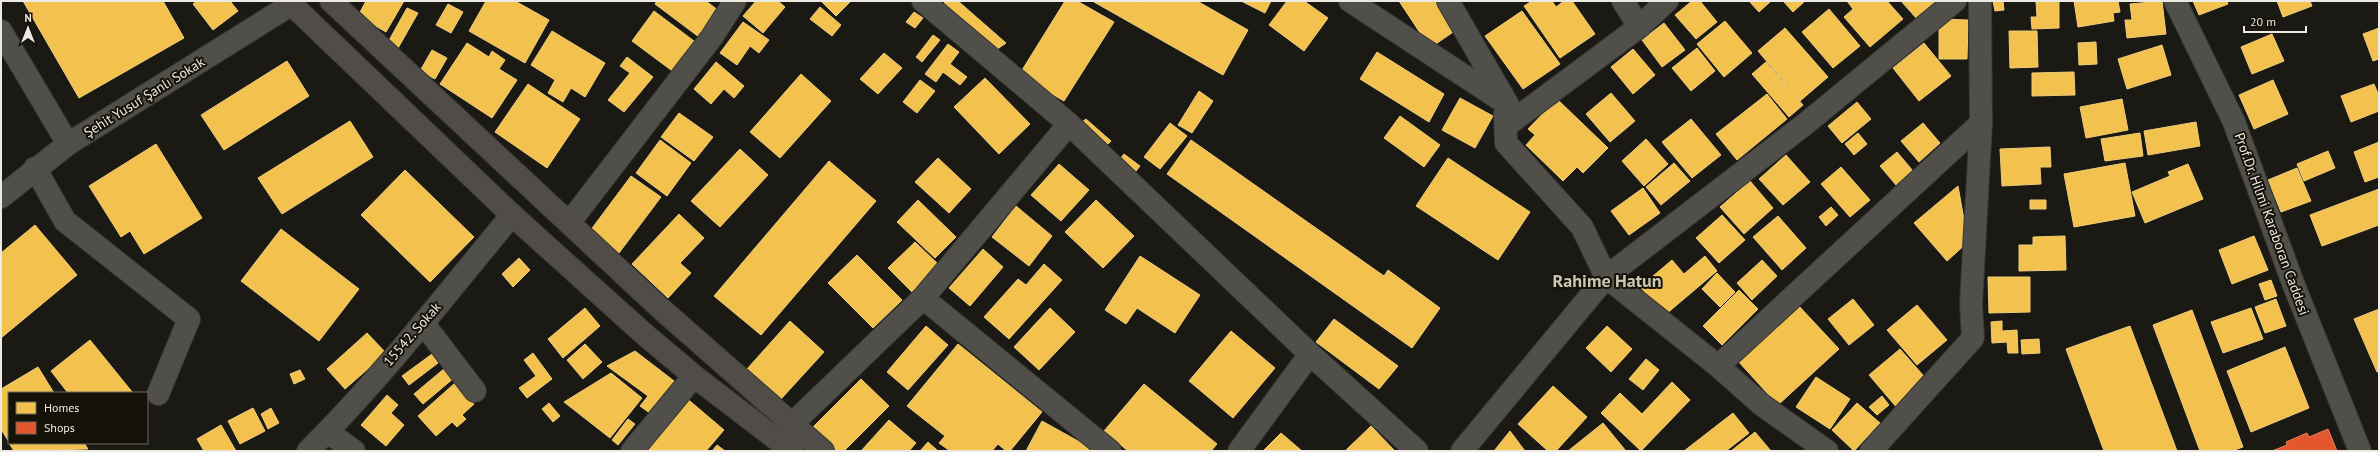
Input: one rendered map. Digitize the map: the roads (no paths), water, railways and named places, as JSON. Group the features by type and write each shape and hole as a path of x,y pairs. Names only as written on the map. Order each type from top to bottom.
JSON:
{"main road":[{"path":"330,1 659,307 822,451"},
{"path":"290,3 512,215 643,333 694,376 789,450"},
{"path":"643,333 659,307"},
{"path":"789,450 792,424"}],"street":[{"path":"569,223 712,38 735,1"},
{"path":"923,1 1069,124 1310,354 1417,451"},
{"path":"1350,1 1508,105"},
{"path":"1448,1 1508,105 1505,114 1506,143 1582,227 1606,277 1718,366 1762,405 1827,451"},
{"path":"1623,1 1639,27"},
{"path":"1506,126 1639,27 1667,1"},
{"path":"1462,451 1606,277 1804,125 1955,1"},
{"path":"1870,451 1973,338 1971,304 1981,123 1980,1"},
{"name":"Prof.Dr. Hilmi Karaboran Caddesi","path":"2175,1 2234,122 2293,283 2360,451"},
{"name":"Şehit Yusuf Şanlı Sokak","path":"1,196 35,168 68,144 290,3"},
{"path":"1,31 68,144"},
{"path":"1718,366 1981,123"},
{"path":"792,424 923,298 1069,124"},
{"path":"35,168 65,221 189,319 158,394"},
{"name":"15542. Sokak","path":"308,451 328,432 512,215"},
{"path":"923,298 1110,451"},
{"path":"422,322 475,391"},
{"path":"1240,451 1310,354"},
{"path":"632,451 694,376"},
{"path":"328,432 354,451"}],"district":[{"name":"Rahime Hatun","path":"1607,280"}]}
